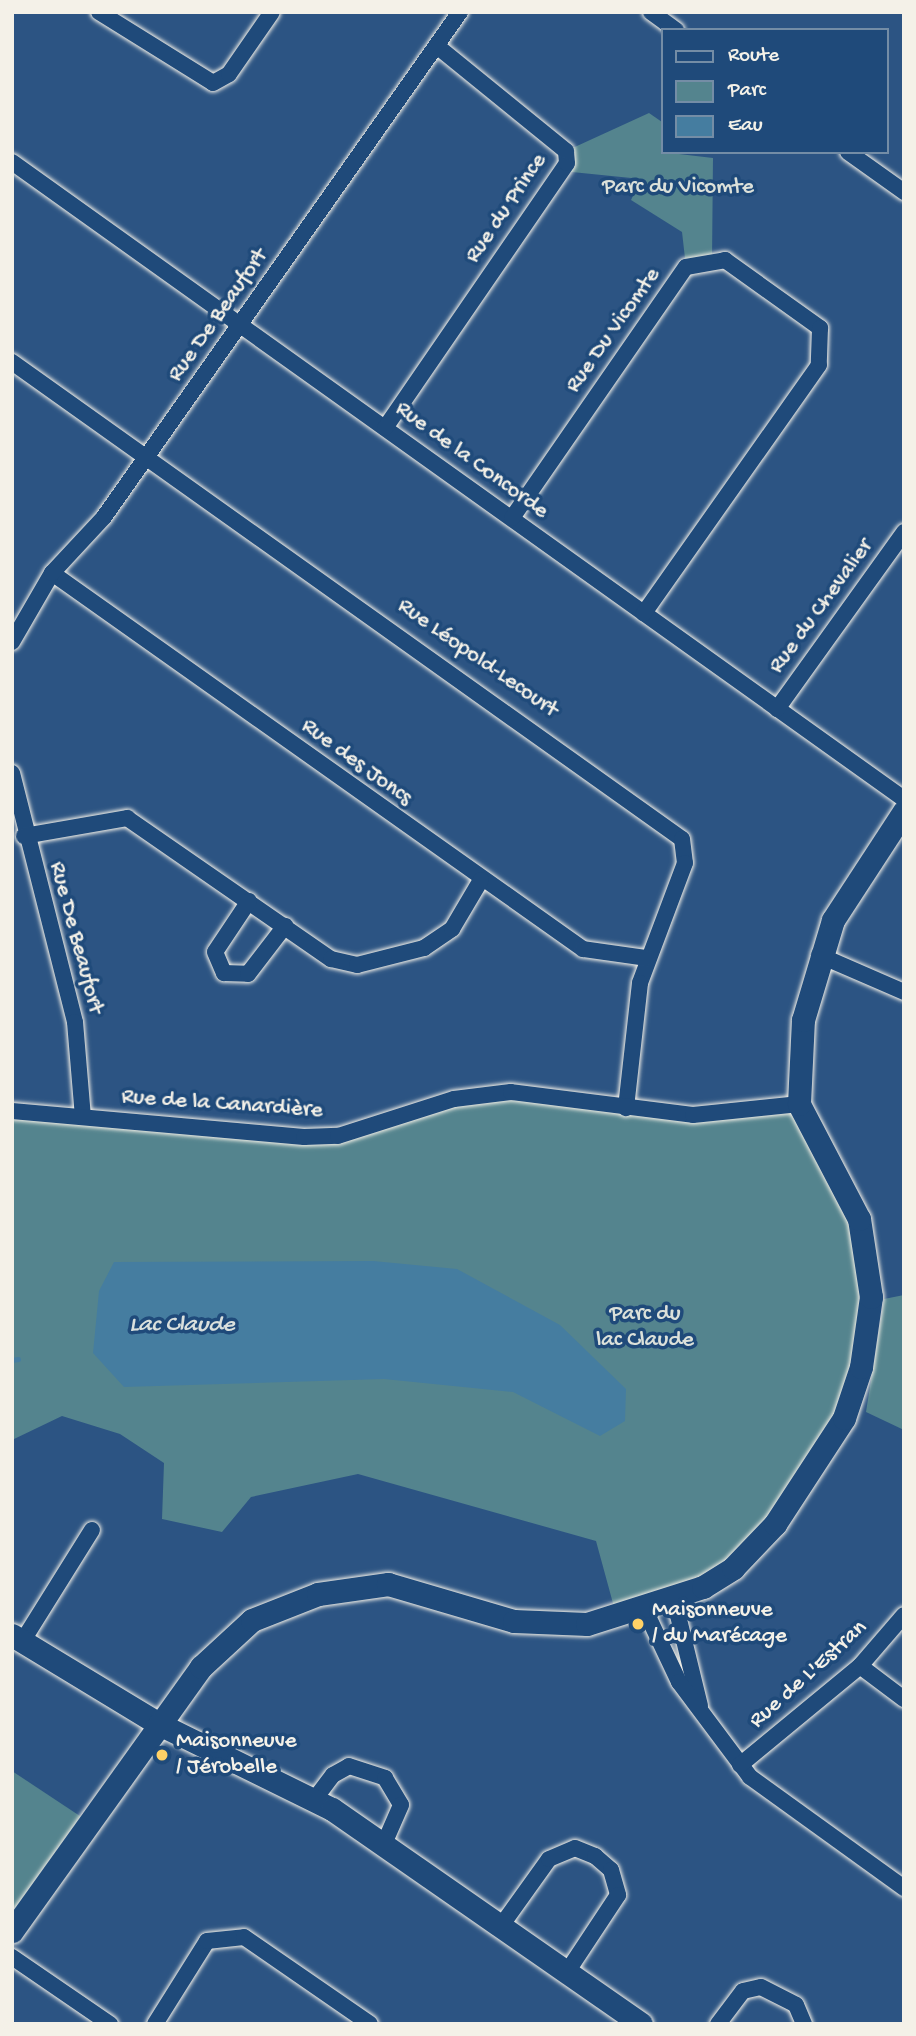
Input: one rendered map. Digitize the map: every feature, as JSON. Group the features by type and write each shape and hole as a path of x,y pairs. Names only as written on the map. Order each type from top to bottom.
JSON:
{"street":[{"path":"99,12 213,83 229,74 272,12"},
{"name":"Rue De Beaufort","path":"12,642 52,573 149,455 460,12"},
{"path":"651,12 673,28"},
{"name":"Rue du Prince","path":"385,428 567,163 566,151 437,46"},
{"path":"851,154 904,192"},
{"name":"Rue de la Concorde","path":"12,162 904,799"},
{"name":"Rue Du Vicomte","path":"512,518 686,267 725,260 820,328 819,365 644,613"},
{"name":"Rue Léopold-Lecourt","path":"12,362 149,455 675,831 686,845 685,863 646,958 626,1108"},
{"name":"Rue du Chevalier","path":"777,709 904,532"},
{"name":"Rue des Joncs","path":"52,573 481,880 583,949 646,958"},
{"name":"Rue De Beaufort","path":"12,773 24,836 68,988 83,1117"},
{"path":"12,1931 213,1652 239,1628 267,1611 342,1588 407,1587 537,1625 587,1624 645,1610 674,1599 733,1568 764,1538 824,1457 859,1376 871,1297 864,1235 799,1104 800,1038 819,955 842,903 904,811"},
{"path":"24,836 127,818 331,959 357,965 424,948 452,929 481,880"},
{"path":"248,901 215,952 224,973 248,974 285,926"},
{"path":"819,955 904,992"},
{"name":"Rue de la Canardière","path":"12,1111 304,1138 338,1136 454,1099 511,1092 626,1108 735,1115 799,1104"},
{"path":"92,1530 17,1639 159,1724 314,1800 384,1844 641,2024"},
{"path":"674,1599 692,1650 701,1709"},
{"path":"645,1610 679,1682 740,1765 904,1888"},
{"name":"Rue de L'Estran","path":"740,1765 860,1666 904,1615"},
{"path":"860,1666 904,1699"},
{"path":"314,1800 333,1775 349,1766 385,1778 401,1805 384,1844"},
{"path":"501,1926 549,1859 575,1848 595,1856 611,1870 618,1895 567,1972"},
{"path":"155,2024 207,1941 244,1937 370,2024"},
{"path":"12,1957 110,2024"},
{"path":"718,2024 743,1991 761,1987 796,2005 804,2024"}],"green space":[{"name":"Parc du Vicomte","path":"649,113 660,121 660,154 713,158 712,262 686,267 682,232 631,200 641,179 562,171 566,151"},
{"name":"Parc du lac Claude","path":"511,1092 694,1115 799,1104 864,1235 859,1376 746,1556 617,1618 596,1541 358,1474 251,1497 222,1532 162,1519 164,1463 120,1434 62,1416 12,1440 12,1111 304,1137"},
{"path":"904,1295 904,1430 866,1412 884,1299"},
{"path":"12,1771 89,1822 12,1931"}],"water":[{"name":"Lac Claude","path":"373,1261 457,1269 560,1325 626,1389 625,1421 600,1436 513,1392 384,1379 124,1387 93,1353 99,1291 114,1262"}],"waterway":[{"path":"12,1360 18,1359"}],"place":[{"name":"Maisonneuve / du Marécage","path":"638,1624"},
{"name":"Maisonneuve / Jérobelle","path":"162,1755"}]}
